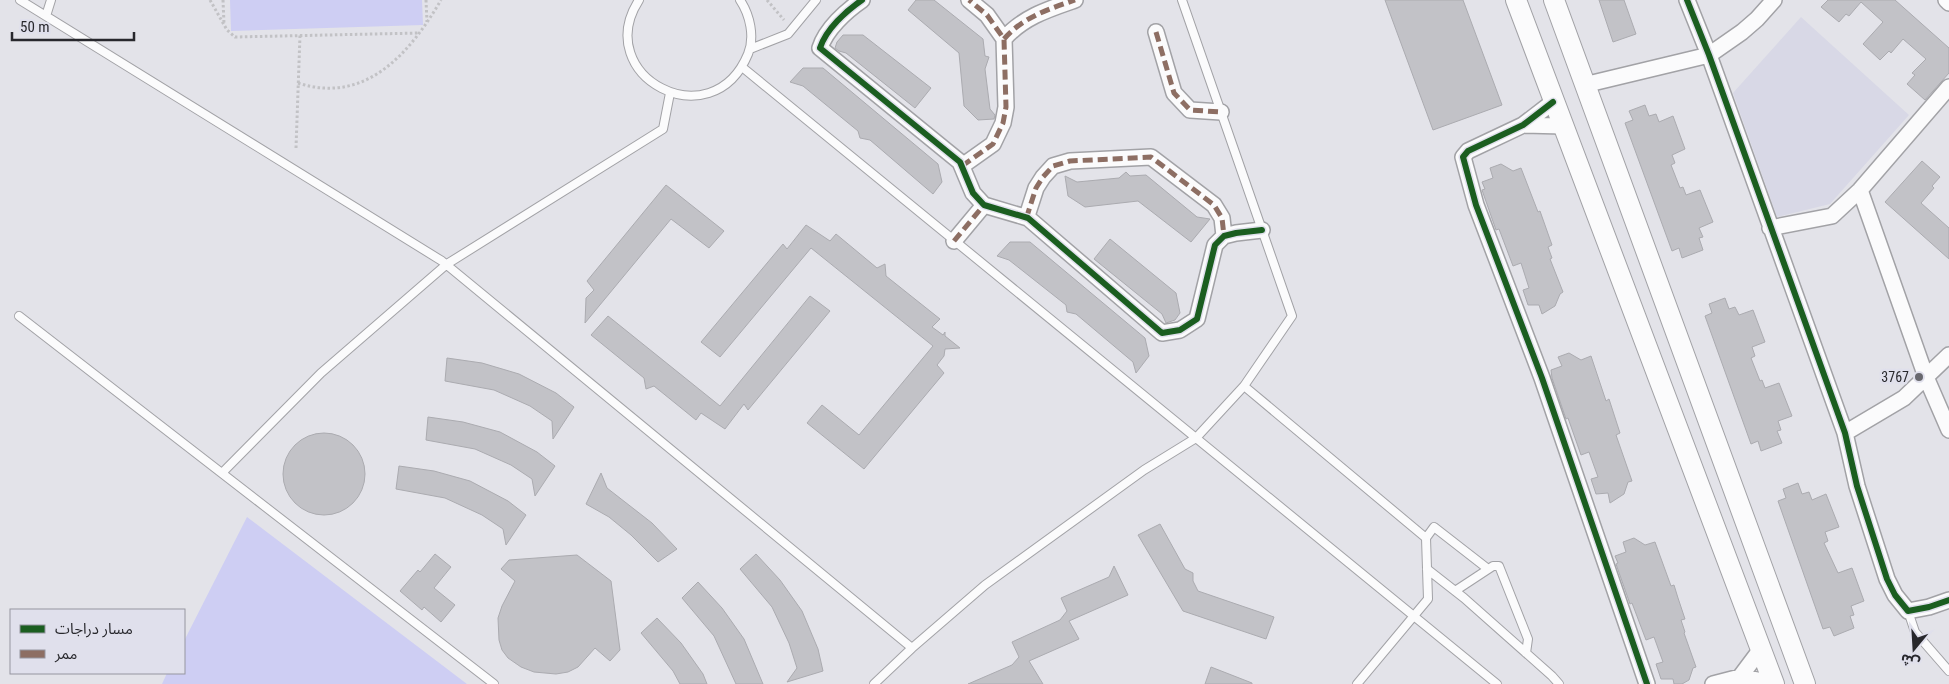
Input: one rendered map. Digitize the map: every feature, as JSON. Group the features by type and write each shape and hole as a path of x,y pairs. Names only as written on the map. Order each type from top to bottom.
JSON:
{"main road":[{"path":"1516,0 1774,684"},
{"path":"1554,0 1806,684"}],"street":[{"path":"862,0 833,26 823,39 820,48 960,162 973,193 984,206 1028,218 1162,332 1180,330 1197,319 1214,245 1224,236 1262,230"},
{"path":"962,166 993,144 1003,123 1006,107 1004,39 987,15 970,0"},
{"path":"1004,39 1015,27 1040,12 1076,0"},
{"path":"1687,0 1709,55 1844,433 1857,486 1887,579 1895,595 1908,611 1929,607 1949,600"},
{"path":"1584,85 1709,55 1742,32 1774,0"},
{"path":"1946,0 1949,3"},
{"path":"1156,32 1174,93 1190,110 1222,112"},
{"path":"1770,228 1832,216 1860,190 1949,87"},
{"path":"1553,102 1524,126 1468,151 1463,158 1476,206 1542,378 1647,684"},
{"path":"1524,126 1562,126"},
{"path":"1028,218 1036,188 1053,166 1070,161 1151,157 1214,205 1222,218 1224,236"},
{"path":"1860,190 1926,377 1949,430"},
{"path":"954,240 984,206"},
{"path":"1844,433 1904,398 1949,355"},
{"path":"1740,677 1761,649"},
{"path":"1713,684 1740,677 1774,684"}],"lane":[{"path":"20,0 447,264 912,648"},
{"path":"46,16 52,0"},
{"path":"638,0 632,10 627,30 630,50 638,69 652,84 670,93 691,96 711,92 728,82 742,67 750,49 751,28 746,9 740,0"},
{"path":"750,49 788,34 816,0"},
{"path":"874,684 912,648 986,585 1144,470 1196,438 1244,386 1292,316 1182,0"},
{"path":"742,67 1497,684"},
{"path":"222,473 321,373 447,264 663,129 670,93"},
{"path":"19,316 494,684"},
{"path":"1244,386 1426,538"},
{"path":"1357,684 1428,598 1426,538 1434,527 1488,569"},
{"path":"1454,591 1493,566 1499,566 1528,639 1526,653"},
{"path":"1427,569 1526,653 1559,684"},
{"path":"1908,611 1915,632 1949,671"}],"path":[{"path":"210,0 227,30 235,37 420,33"},
{"path":"223,0 224,25"},
{"path":"426,0 427,24"},
{"path":"298,83 315,88 342,88 373,77 399,58 427,24 441,0"},
{"path":"768,0 784,20 789,14"},
{"path":"296,148 300,35"}],"shaded area":[{"path":"230,0 422,0 423,25 231,31"},
{"path":"1801,17 1909,115 1830,204 1777,217 1733,93"},
{"path":"247,517 467,684 162,684 167,674 185,674 185,639"}],"building":[{"path":"916,0 934,0 983,39 985,56 989,57 985,69 990,109 995,115 994,119 978,120 964,106 959,53 908,10"},
{"path":"1385,0 1463,0 1502,105 1433,130"},
{"path":"1599,0 1624,0 1636,34 1613,42"},
{"path":"1828,0 1895,0 1949,48 1949,73 1925,100 1907,84 1915,75 1912,73 1926,59 1903,39 1891,53 1889,51 1880,60 1863,44 1883,22 1861,2 1849,16 1846,14 1839,22 1821,7"},
{"path":"843,35 863,35 931,88 915,108 846,53 835,48"},
{"path":"803,68 823,68 938,164 942,182 933,194 870,140 860,138 858,131 803,86 790,82"},
{"path":"1645,105 1649,116 1656,114 1659,122 1673,116 1685,149 1672,155 1675,163 1671,165 1680,188 1683,187 1686,195 1700,190 1713,222 1699,228 1703,237 1699,238 1703,250 1682,258 1679,248 1672,251 1625,123 1633,120 1629,111"},
{"path":"1922,161 1940,177 1932,186 1934,188 1921,203 1949,228 1949,259 1885,202"},
{"path":"1501,164 1513,171 1521,168 1538,212 1540,211 1552,245 1548,247 1552,258 1550,259 1563,292 1560,294 1555,306 1542,314 1539,305 1528,305 1523,290 1529,288 1521,263 1513,266 1499,229 1496,230 1482,190 1485,189 1482,182 1493,178 1490,168"},
{"path":"1126,172 1130,176 1146,175 1197,217 1210,219 1191,242 1138,201 1085,207 1068,196 1065,176 1077,182 1119,178"},
{"path":"666,185 724,231 709,248 671,219 585,323 586,298 594,290 587,281"},
{"path":"806,225 830,241 836,234 877,268 885,264 886,276 940,319 932,327 943,335 945,332 945,336 960,348 945,349 944,356 937,365 944,373 864,469 807,423 822,405 859,435 933,346 811,248 720,357 701,342 783,244 787,249"},
{"path":"1110,239 1176,293 1180,313 1175,320 1166,323 1162,314 1094,259"},
{"path":"1010,242 1030,242 1145,338 1149,356 1136,373 1133,362 1076,314 1067,312 1066,305 1009,260 997,256"},
{"path":"810,296 830,311 748,410 744,404 725,429 701,413 696,420 654,386 646,389 644,378 591,335 608,316 720,406"},
{"path":"1725,298 1729,309 1735,307 1739,315 1753,310 1765,342 1752,347 1755,356 1751,358 1760,381 1762,380 1765,388 1779,383 1792,416 1778,421 1781,430 1777,431 1782,443 1761,451 1758,441 1751,444 1705,316 1712,313 1709,304"},
{"path":"1569,353 1581,360 1591,356 1606,401 1609,399 1620,433 1616,435 1632,481 1628,482 1624,494 1610,503 1608,493 1596,494 1591,479 1598,477 1589,452 1581,455 1552,378 1551,370 1562,366 1558,357"},
{"path":"447,358 482,363 519,374 556,393 574,407 553,439 552,421 530,406 494,390 445,381"},
{"path":"428,417 463,422 500,432 537,452 555,466 535,496 532,479 511,465 475,449 426,440"},
{"path":"324,433 340,436 353,445 362,458 365,474 362,490 353,503 340,512 324,515 308,512 295,503 286,490 283,474 286,458 295,445 308,436"},
{"path":"399,466 434,471 470,481 508,501 526,515 506,545 503,529 482,515 445,498 396,489"},
{"path":"601,473 607,488 652,523 677,549 658,562 631,535 609,517 586,504"},
{"path":"1798,483 1802,494 1809,492 1812,500 1826,494 1839,527 1825,532 1828,541 1824,543 1838,573 1852,568 1864,601 1851,606 1854,615 1850,616 1854,628 1834,636 1830,627 1823,629 1778,501 1786,498 1783,489"},
{"path":"1160,524 1185,569 1193,573 1193,581 1198,591 1274,617 1266,639 1183,611 1138,535"},
{"path":"1634,538 1645,545 1655,542 1671,586 1674,585 1685,619 1681,620 1684,633 1696,667 1693,668 1689,680 1682,684 1674,684 1673,679 1661,679 1656,664 1663,662 1654,637 1646,640 1632,603 1630,604 1616,564 1618,563 1615,556 1626,552 1623,542"},
{"path":"435,554 451,567 434,588 455,605 441,622 424,607 422,610 400,591"},
{"path":"756,554 780,580 802,611 818,649 823,671 787,682 797,668 789,643 772,607 740,569"},
{"path":"577,555 611,581 620,650 610,661 595,648 578,667 568,672 556,674 534,672 521,667 508,658 502,650 499,640 498,618 515,581 501,569 509,560"},
{"path":"1114,566 1128,595 1069,621 1079,639 1029,661 1043,684 968,684 1012,665 1019,657 1012,642 1060,620 1067,611 1061,598 1109,577"},
{"path":"698,582 722,608 744,639 763,684 736,684 714,636 682,598"},
{"path":"657,618 681,643 703,674 707,684 680,684 673,671 641,633"},
{"path":"1211,667 1252,683 1252,684 1205,684"}],"marked path":[{"path":"962,166 993,144 1003,123 1006,107 1004,39 987,15 969,0"},
{"path":"1004,39 1011,31 1028,19 1046,10 1075,0"},
{"path":"1156,32 1174,93 1190,110 1221,112"},
{"path":"1028,218 1036,188 1053,166 1070,161 1151,157 1214,205 1222,218 1224,236"},
{"path":"954,241 984,205"}],"cycle path":[{"path":"862,0 837,21 827,34 820,48 960,162 973,193 984,205 1028,218 1162,333 1180,330 1197,319 1215,245 1224,236 1262,230"},
{"path":"1687,0 1709,55 1845,433 1857,486 1887,579 1895,595 1908,611 1929,607 1949,600"},
{"path":"1553,102 1523,125 1468,151 1463,157 1476,205 1542,378 1647,684"}],"place":[{"name":"3767","path":"1919,377"}]}
